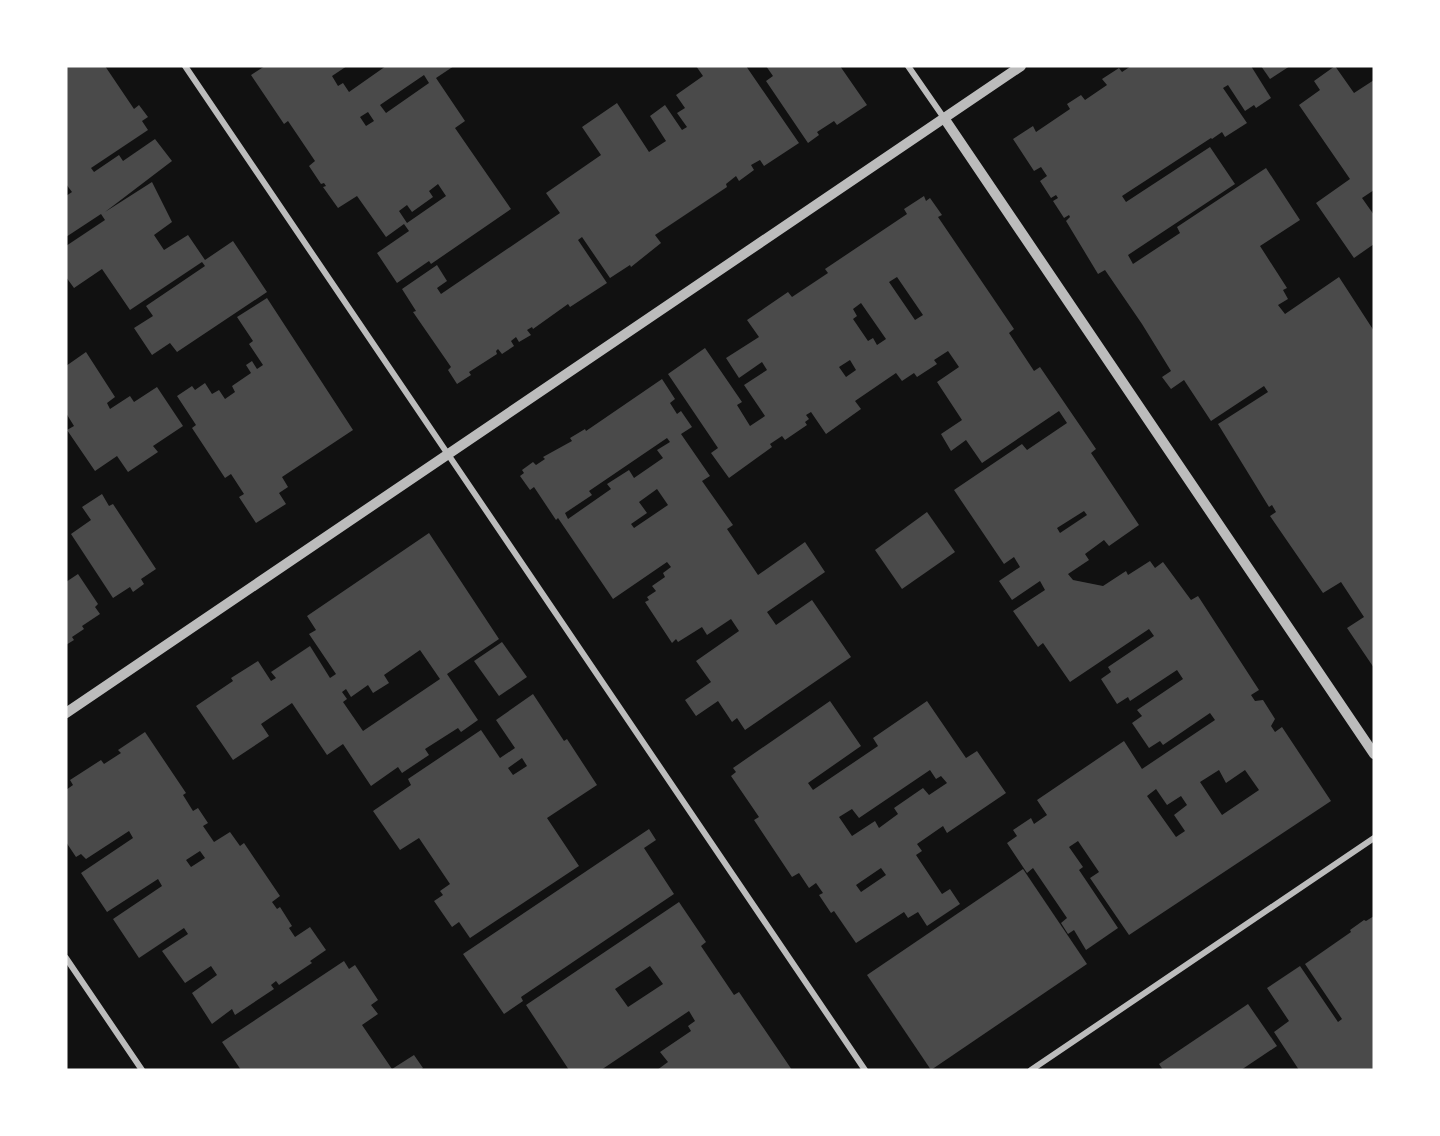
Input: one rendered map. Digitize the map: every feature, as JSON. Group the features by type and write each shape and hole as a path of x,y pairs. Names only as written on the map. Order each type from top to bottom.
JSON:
{"street":[{"path":"185,66 865,1070"},
{"path":"908,66 1374,754"},
{"path":"66,713 1021,66"},
{"path":"1031,1070 1374,838"},
{"path":"66,958 142,1070"}],"building":[{"path":"66,66 105,66 134,109 139,105 148,117 142,121 148,130 91,168 94,172 119,155 123,161 155,139 172,161 105,212 152,182 172,222 154,235 164,250 188,235 205,260 233,241 267,292 177,352 170,343 152,355 134,328 153,316 146,306 205,266 202,262 130,310 102,269 74,288 66,277 66,246 105,220 101,214 66,237 66,196 72,192 66,184"},
{"path":"265,66 347,66 332,76 338,86 343,83 349,92 386,66 454,66 436,78 465,121 455,128 511,209 431,264 429,261 397,283 377,253 409,231 404,224 386,237 357,196 338,208 323,187 326,186 324,183 321,184 309,166 315,161 288,121 284,124 251,75","holes":["424,75 429,83 386,113 380,105","368,112 374,121 366,126 360,117","438,184 446,196 407,223 399,211 407,205 412,212 433,197 429,191"]},
{"path":"696,66 746,66 799,143 764,166 760,160 751,165 754,170 739,181 736,176 726,184 727,187 655,235 661,243 631,267 630,265 610,278 582,237 578,240 607,283 570,307 568,304 533,329 532,327 527,330 531,335 519,342 516,337 511,341 514,346 502,354 498,349 497,354 469,372 471,375 457,384 448,370 451,367 413,312 416,311 402,289 437,265 447,281 437,288 441,294 560,213 546,193 601,155 582,127 617,103 649,152 666,141 650,116 665,105 682,130 687,127 677,113 685,108 676,95 703,76"},
{"path":"766,66 840,66 867,105 837,125 834,121 817,132 819,135 808,143 766,81 773,76"},
{"path":"1131,66 1251,66 1271,98 1256,108 1254,105 1245,111 1228,85 1223,88 1247,123 1225,137 1222,132 1211,138 1122,196 1126,202 1210,147 1235,184 1128,255 1133,264 1180,233 1177,227 1266,168 1300,220 1260,246 1287,288 1283,290 1288,299 1278,305 1285,314 1339,277 1374,331 1374,668 1347,628 1364,617 1341,582 1323,593 1270,516 1276,512 1272,505 1269,507 1218,424 1268,392 1264,386 1211,421 1184,380 1171,389 1162,377 1171,371 1142,324 1105,270 1098,274 1066,221 1069,215 1064,218 1053,201 1058,198 1056,195 1051,198 1040,181 1047,176 1041,167 1034,171 1013,139 1033,126 1036,132 1070,109 1067,104 1081,95 1085,100 1107,85 1102,79 1119,68 1122,72"},
{"path":"1261,66 1290,66 1270,79"},
{"path":"1335,66 1354,93 1374,80 1374,190 1362,198 1374,215 1374,244 1354,258 1316,203 1350,179 1299,105 1320,90 1314,81"},
{"path":"924,196 926,201 930,198 942,215 938,217 1014,329 1009,333 1034,371 1040,367 1096,449 1091,453 1139,525 1109,546 1104,540 1085,554 1089,560 1068,574 1073,580 1103,586 1126,571 1128,575 1150,561 1155,568 1163,562 1191,600 1198,596 1259,690 1251,695 1255,701 1263,700 1275,719 1271,726 1275,732 1282,727 1331,801 1129,935 1090,878 1099,872 1078,841 1069,847 1083,867 1079,870 1118,928 1086,950 1074,930 1068,934 1061,923 1067,918 1033,868 1027,873 1007,843 1017,836 1013,830 1031,818 1034,824 1047,815 1037,800 1124,741 1142,769 1215,720 1210,713 1163,745 1160,741 1149,748 1132,723 1142,716 1137,710 1183,679 1177,670 1130,701 1128,697 1117,704 1101,679 1111,672 1108,667 1154,636 1149,629 1070,682 1043,643 1038,647 1013,611 1045,590 1040,581 1012,600 999,581 1020,567 1014,557 1004,564 954,490 1022,444 1027,450 1067,423 1059,411 982,463 966,440 951,451 941,434 962,420 937,382 959,367 948,351 934,360 937,364 917,377 914,373 902,381 896,373 855,401 861,409 826,434 811,412 806,415 809,419 805,422 807,425 785,440 782,436 770,444 772,447 729,478 711,453 718,448 668,374 705,348 742,402 737,405 750,426 765,416 744,385 767,370 762,362 739,378 726,358 759,337 747,320 788,292 792,297 828,273 825,269 907,214 904,209","holes":["897,277 923,315 915,320 889,282","861,303 886,339 877,345 873,338 868,341 853,319 857,316 853,309","850,360 856,370 846,377 839,367","1084,511 1087,515 1060,533 1057,528","1219,770 1226,783 1245,770 1259,790 1222,815 1200,782","1156,789 1167,805 1181,796 1187,805 1174,815 1185,831 1176,837 1147,796"]},
{"path":"267,298 353,430 282,477 288,487 279,493 286,504 256,523 239,497 244,494 231,474 225,478 192,428 196,425 177,396 192,386 195,390 205,383 212,394 219,390 225,399 235,392 232,386 251,373 246,365 252,361 257,369 263,365 249,344 253,341 237,317"},
{"path":"86,352 115,397 107,403 110,409 130,396 134,402 157,387 183,426 153,446 158,452 128,472 117,456 95,471 67,430 74,426 66,413 66,366"},
{"path":"662,379 675,399 670,403 677,414 681,411 692,427 681,434 710,476 702,481 733,525 727,529 758,575 805,542 825,572 767,612 776,625 812,600 851,657 745,730 737,718 732,722 718,701 696,716 685,700 711,682 696,661 739,631 731,619 707,635 702,627 678,642 676,639 672,643 645,602 649,600 647,597 656,591 652,586 665,577 663,573 671,567 667,562 613,599 558,518 556,520 534,487 530,490 520,476 524,473 522,470 533,462 536,465 545,459 543,457 572,441 570,438 585,429 586,431","holes":["667,438 670,442 657,450 663,458 634,478 629,470 607,484 611,489 568,519 565,513 592,495 589,491","657,489 668,505 634,528 631,524 647,513 639,502"]},
{"path":"102,494 109,506 113,504 156,569 141,579 144,584 133,592 130,587 113,598 71,534 91,520 82,507"},
{"path":"927,512 955,552 902,589 875,550"},
{"path":"429,533 499,639 447,674 478,720 461,732 458,728 425,749 429,755 402,773 398,767 371,786 343,744 327,755 292,703 261,724 269,736 233,760 196,706 233,681 231,678 258,661 271,681 276,678 271,672 310,646 330,678 336,674 309,634 316,630 307,616","holes":["420,650 440,679 363,731 343,702 347,699 342,692 346,689 351,697 368,685 373,693 389,683 384,675"]},
{"path":"78,574 98,604 95,607 100,614 82,626 84,629 72,637 74,640 66,645 66,582"},
{"path":"502,642 527,677 499,696 474,661"},
{"path":"533,694 564,741 567,739 597,785 547,818 579,866 470,938 459,922 452,927 434,901 443,895 440,891 450,884 419,838 400,850 373,811 411,785 408,779 481,730 500,758 515,748 496,720","holes":["522,758 527,766 513,775 508,768"]},
{"path":"830,701 861,746 808,783 813,790 878,746 873,738 927,701 966,758 977,751 1006,793 947,833 943,826 917,844 922,851 916,855 942,894 950,889 960,904 927,926 918,912 908,918 904,912 856,943 834,911 831,913 819,895 823,893 816,883 809,888 799,873 792,877 754,820 759,817 731,776 736,772 733,768","holes":["930,770 936,779 941,776 947,783 929,795 923,788 894,808 898,814 879,828 875,821 852,836 839,817 852,809 859,818","881,868 886,875 861,892 856,885"]},
{"path":"145,732 186,793 183,795 193,811 198,808 208,823 203,826 214,842 230,832 240,846 244,843 280,896 272,902 277,909 280,907 292,926 289,928 295,937 310,927 326,950 310,961 312,963 279,985 276,981 271,985 274,989 235,1015 232,1009 212,1024 192,993 217,975 211,966 185,983 162,951 188,934 184,928 139,958 113,919 162,886 158,879 107,912 81,873 133,838 129,831 86,859 81,854 76,857 66,842 66,790 73,785 70,780 101,760 104,764 121,753 118,750","holes":["200,851 205,858 191,867 186,860"]},
{"path":"649,829 656,840 644,848 674,894 521,997 523,1001 504,1014 463,954"},
{"path":"1023,869 1087,964 931,1070 867,975"},
{"path":"679,902 706,942 701,946 734,995 739,992 792,1070 657,1070 668,1062 660,1052 691,1031 688,1026 695,1021 689,1011 601,1070 569,1070 526,1005","holes":["650,966 663,984 628,1007 615,989"]},
{"path":"1374,916 1374,1070 1299,1070 1274,1032 1289,1021 1267,988 1300,966 1338,1022 1342,1019 1305,964 1351,932 1350,930 1364,920"},
{"path":"344,961 349,969 355,965 378,1000 371,1005 378,1014 362,1025 392,1069 414,1055 423,1068 420,1070 241,1070 222,1042"},
{"path":"1248,1004 1277,1046 1241,1070 1163,1070 1159,1064"}]}
